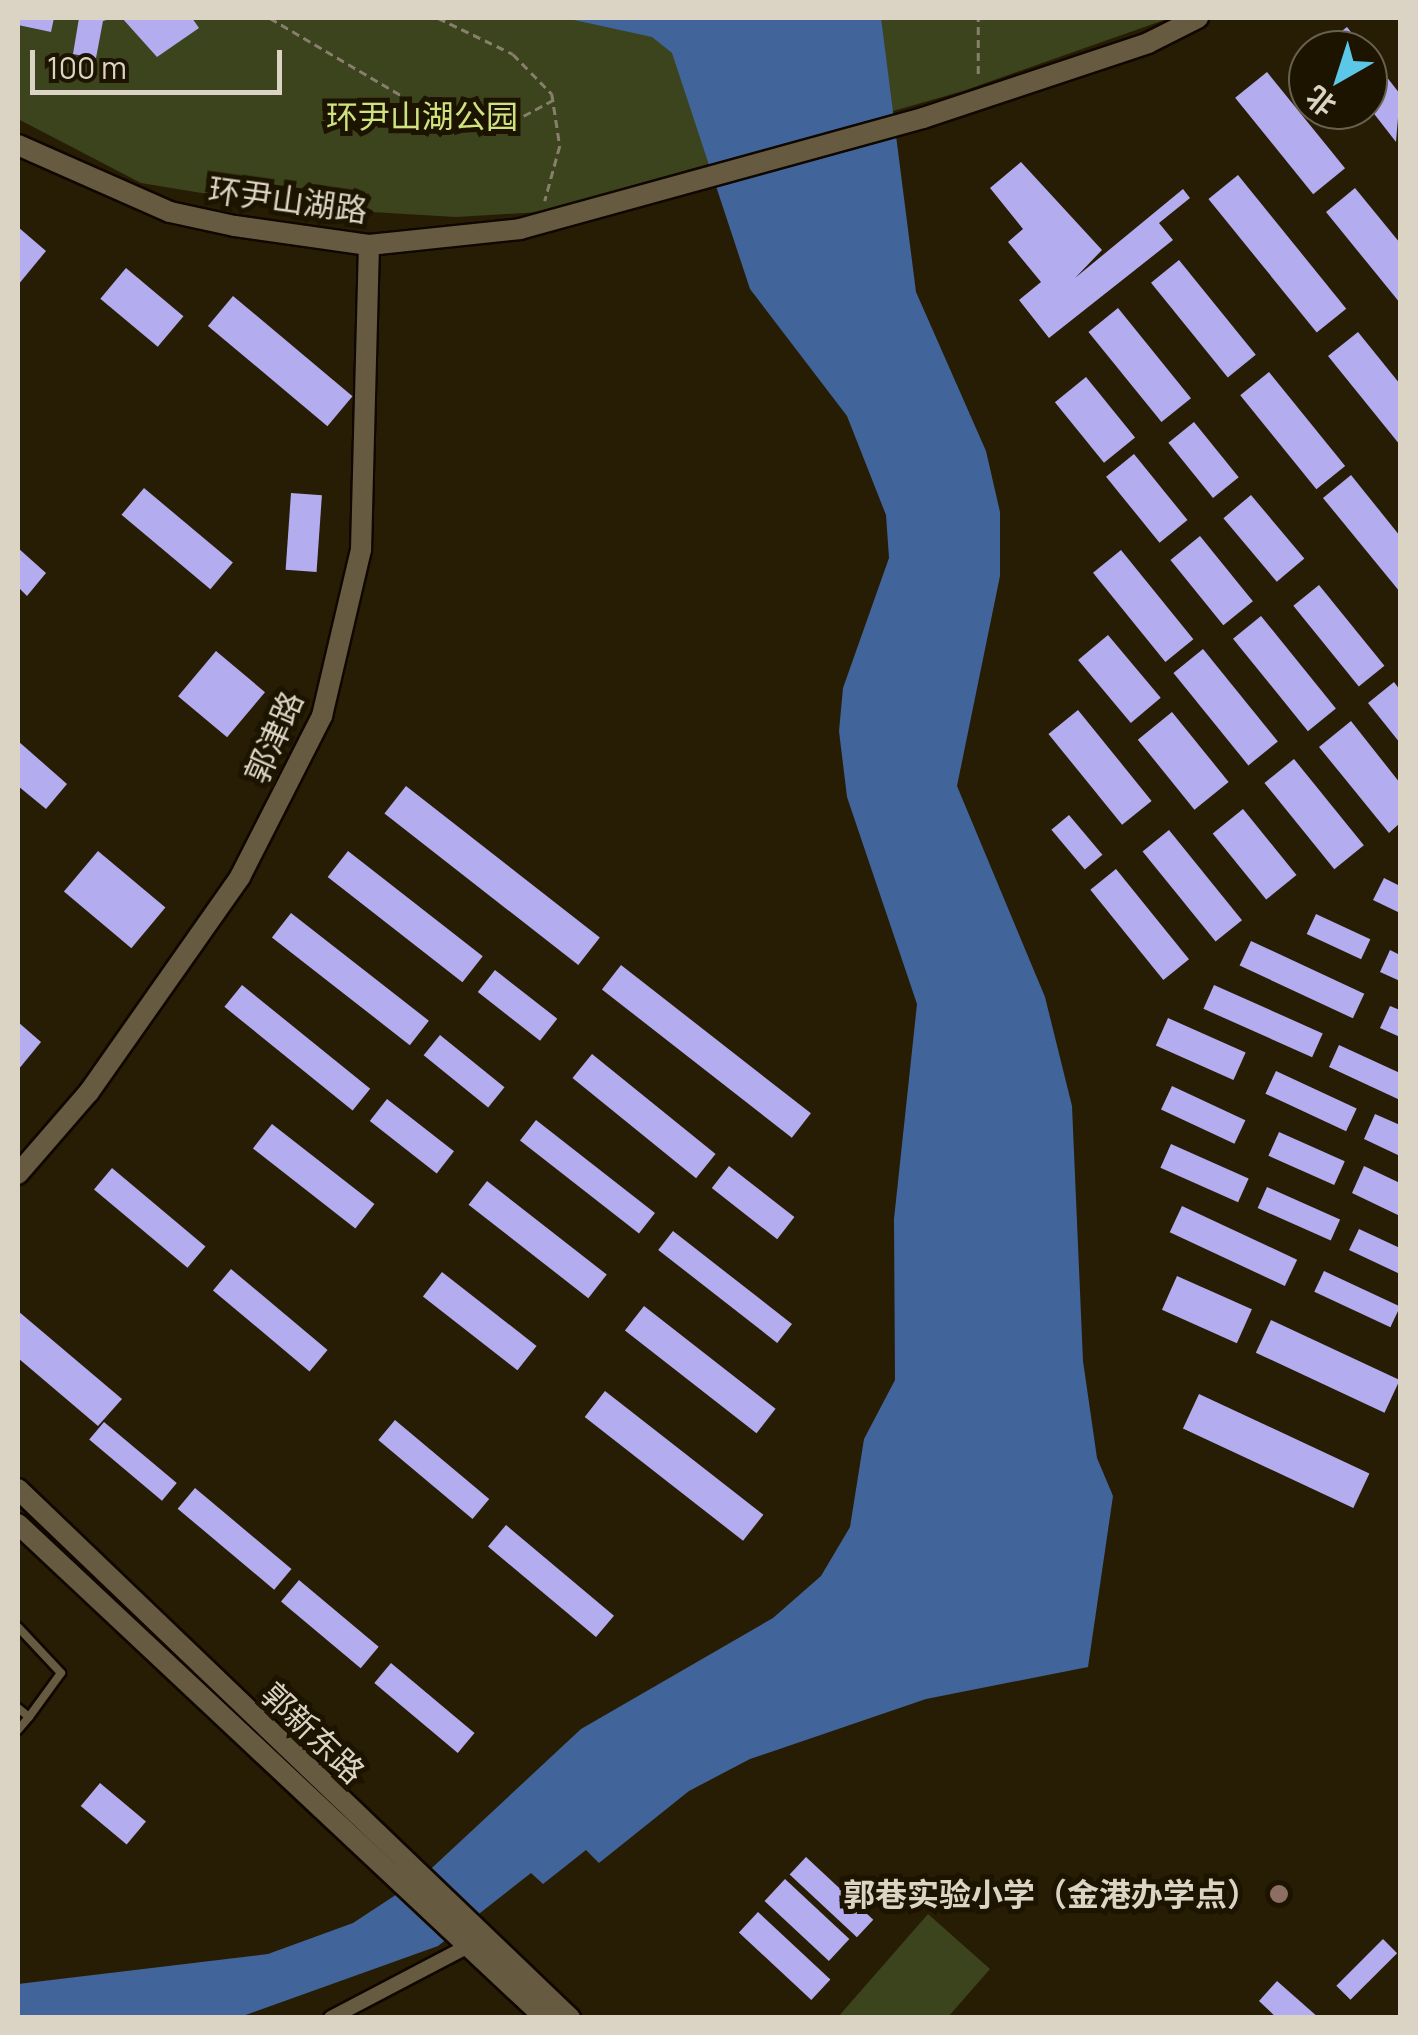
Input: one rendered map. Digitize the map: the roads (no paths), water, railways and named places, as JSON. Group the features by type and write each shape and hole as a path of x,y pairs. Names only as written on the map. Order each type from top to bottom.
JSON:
{"street":[{"name":"环尹山湖路","path":"18,144 170,212 369,245 520,229 922,118 1148,43 1198,18"},
{"name":"郭津路","path":"18,1174 89,1092 240,877 322,716 361,550 369,245"},
{"name":"郭新东路","path":"18,1488 469,1939 570,2018"},
{"name":"郭新东路","path":"18,1524 404,1876"},
{"path":"332,2018 469,1939 545,2018"}],"lane":[{"path":"18,1628 62,1673 18,1730"},
{"path":"18,1708 28,1717"}],"water":[{"path":"565,18 881,18 916,292 986,451 1000,512 1000,576 957,786 1045,997 1072,1106 1083,1361 1097,1458 1113,1496 1088,1667 926,1699 750,1759 689,1791 599,1863 586,1850 543,1884 531,1873 438,1946 240,2017 18,2017 18,1984 268,1954 353,1923 420,1879 581,1729 773,1618 821,1576 850,1527 864,1439 895,1380 894,1219 917,1004 847,797 839,731 843,688 889,558 886,515 847,416 750,289 672,53 652,37"}],"place":[{"name":"郭巷实验小学（金港办学点）","path":"1279,1894"}],"park label":[{"name":"环尹山湖公园","path":"422,116"}]}
